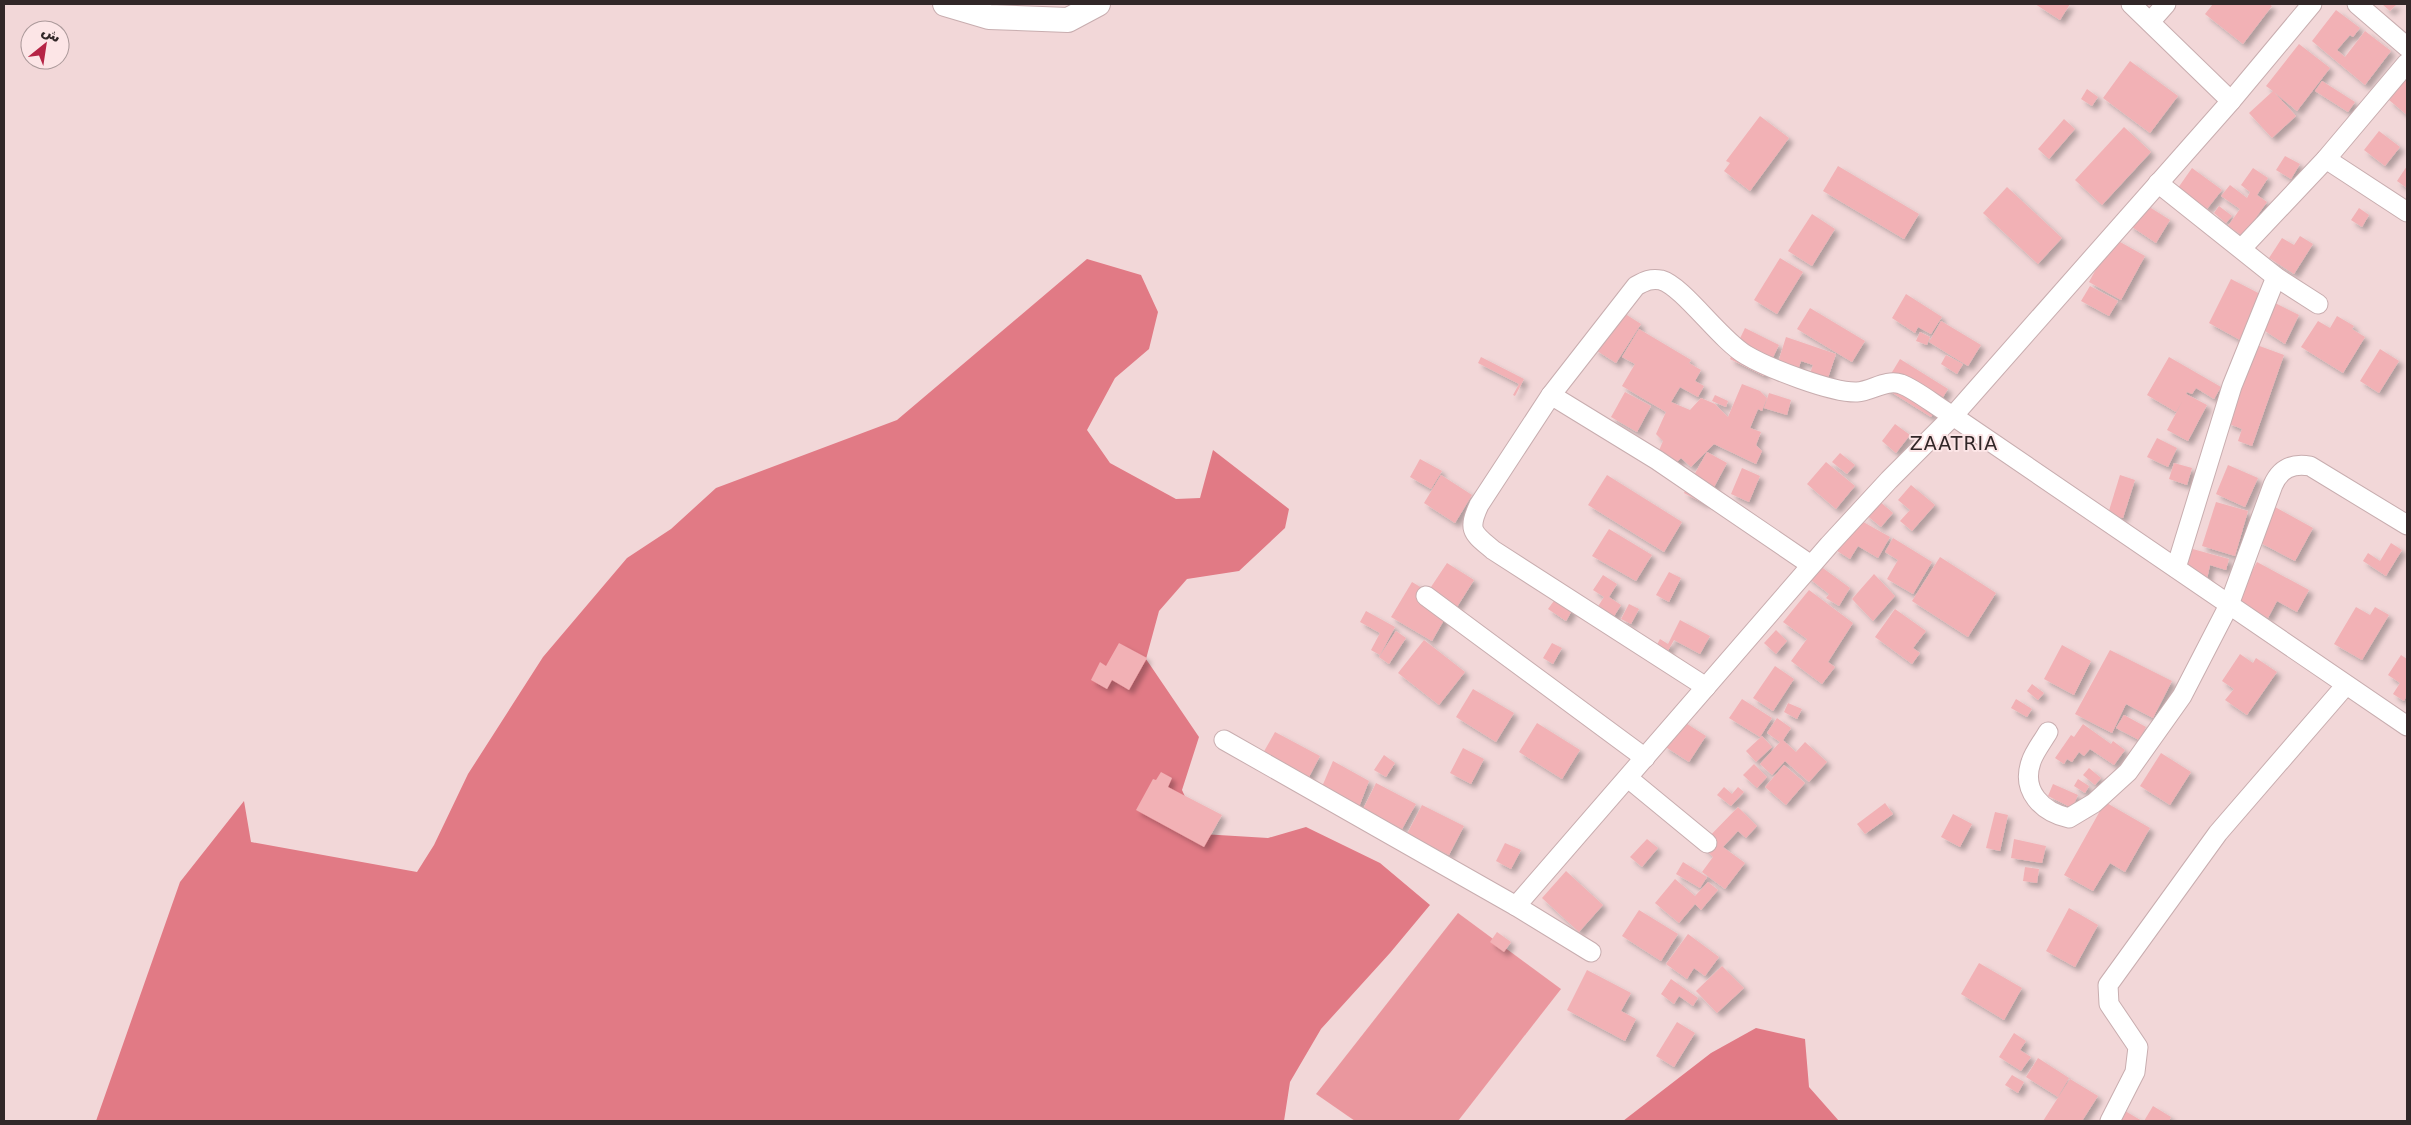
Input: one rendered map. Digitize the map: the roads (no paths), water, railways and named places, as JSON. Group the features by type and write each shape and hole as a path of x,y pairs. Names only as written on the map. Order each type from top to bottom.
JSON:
{"street":[{"path":"945,4 989,17 1068,20 1098,4"},
{"path":"2131,4 2231,101"},
{"path":"2150,22 2166,4"},
{"path":"1516,906 1811,565 1889,480 1952,416 2231,101 2312,4"},
{"path":"2357,4 2407,47"},
{"path":"2242,248 2326,158 2407,63"},
{"path":"2326,158 2407,212"},
{"path":"2158,183 2276,277 2318,304"},
{"path":"2176,568 2232,386 2276,277"},
{"path":"1706,687 1493,550 1474,534 1471,522 1479,506 1551,394 1636,286 1648,279 1663,280 1681,293 1720,334 1746,355 1828,388 1857,392 1888,383 1900,384 1952,416 2407,726"},
{"path":"1551,394 1657,460 1811,565"},
{"path":"2048,732 2031,762 2030,790 2040,804 2056,815 2069,818 2094,803 2141,756 2182,696 2229,605 2277,477 2291,466 2310,466 2407,525"},
{"path":"1426,596 1645,758"},
{"path":"2110,1121 2135,1072 2138,1048 2109,1004 2108,985 2218,833 2346,684"},
{"path":"1224,740 1516,906 1591,952"},
{"path":"1628,778 1707,843"}],"district":[{"name":"ZAATRIA","path":"1954,443"}]}
